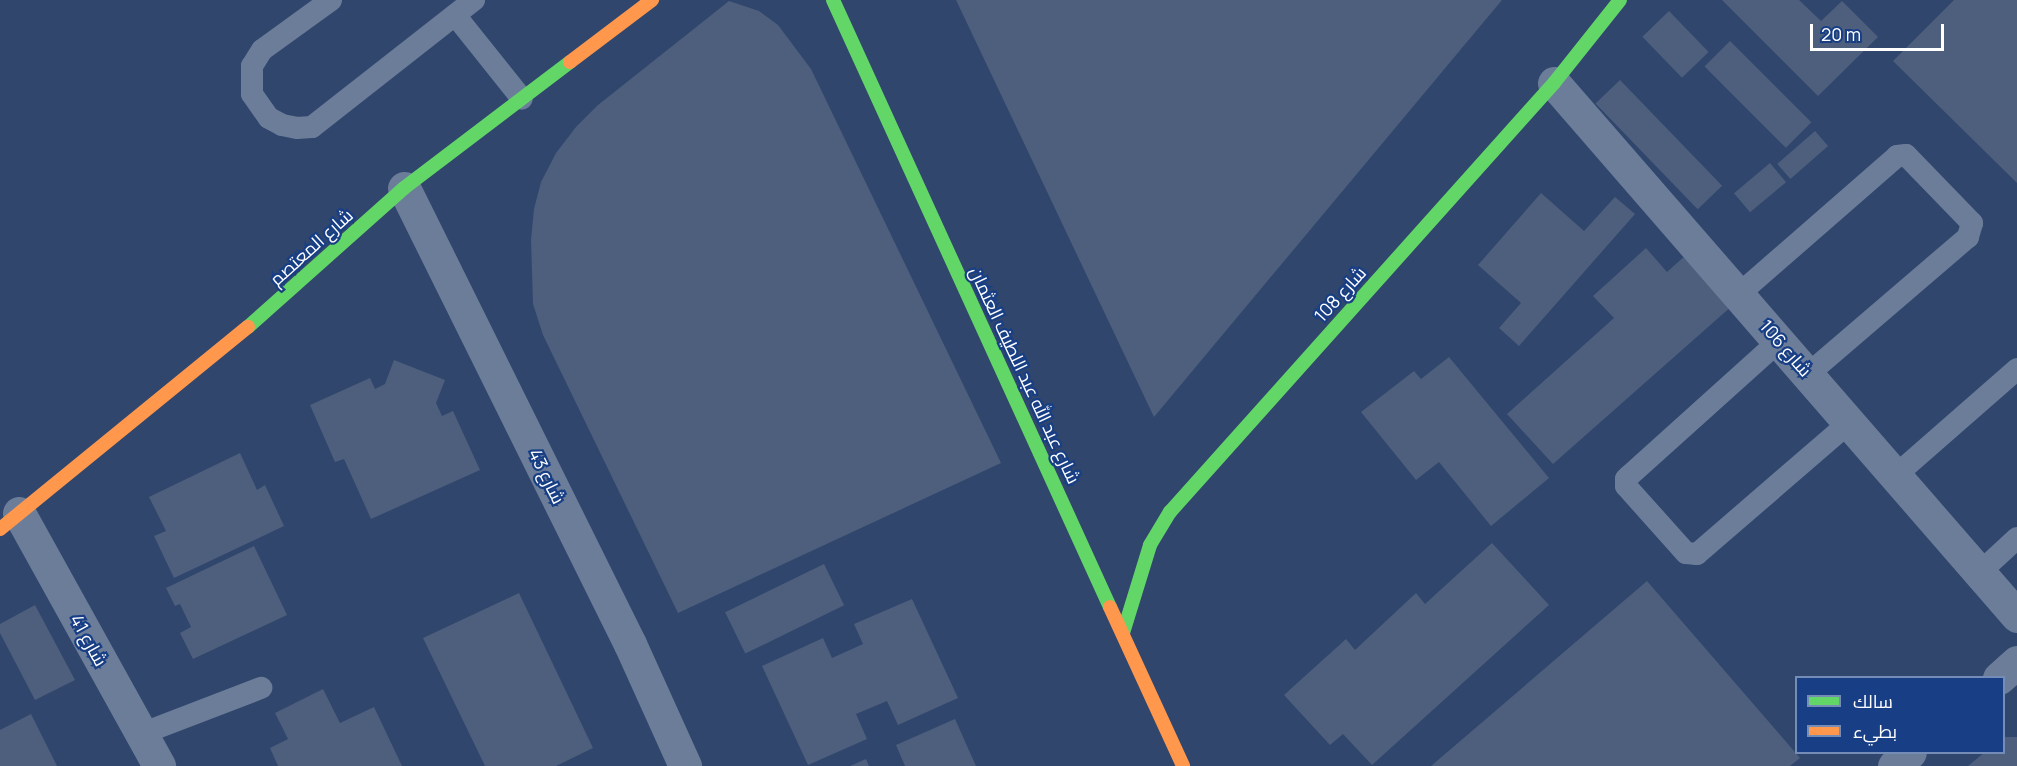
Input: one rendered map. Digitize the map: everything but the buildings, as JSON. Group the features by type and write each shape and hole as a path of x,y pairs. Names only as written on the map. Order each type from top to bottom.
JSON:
{"street":[{"name":"شارع المعتصم","path":"9,521 265,313 404,188 652,0"},
{"name":"شارع عبد الله عبد اللطيف العثمان","path":"833,0 1183,766"},
{"name":"شارع 108","path":"1123,633 1150,545 1170,512 1554,82 1620,0"},
{"name":"شارع 106","path":"1554,82 1896,475 1978,574 2017,616"},
{"name":"شارع 43","path":"404,188 630,644 685,766"},
{"name":"شارع 41","path":"9,521 159,766"},
{"path":"2001,676 2017,662"},
{"path":"1894,766 1909,754"}],"lane":[{"path":"331,0 262,50 252,66 252,94 264,113 282,125 297,128 312,127 474,0"},
{"path":"455,15 522,99"},
{"path":"1739,294 1898,156 1906,155 1972,223 1968,237 1808,374"},
{"path":"1779,341 1629,476 1626,479 1626,486 1686,553 1696,554 1850,422"},
{"path":"1896,475 2017,369"},
{"path":"1978,574 2017,538"},
{"path":"141,734 261,688"}],"traffic: fast":[{"path":"833,0 1110,607"},
{"path":"1123,633 1150,545 1170,512 1554,83 1620,0"},
{"path":"248,327 404,188 570,62"}],"traffic: slow":[{"path":"570,62 652,0"},
{"path":"0,529 248,327"},
{"path":"1110,607 1183,766"}]}
